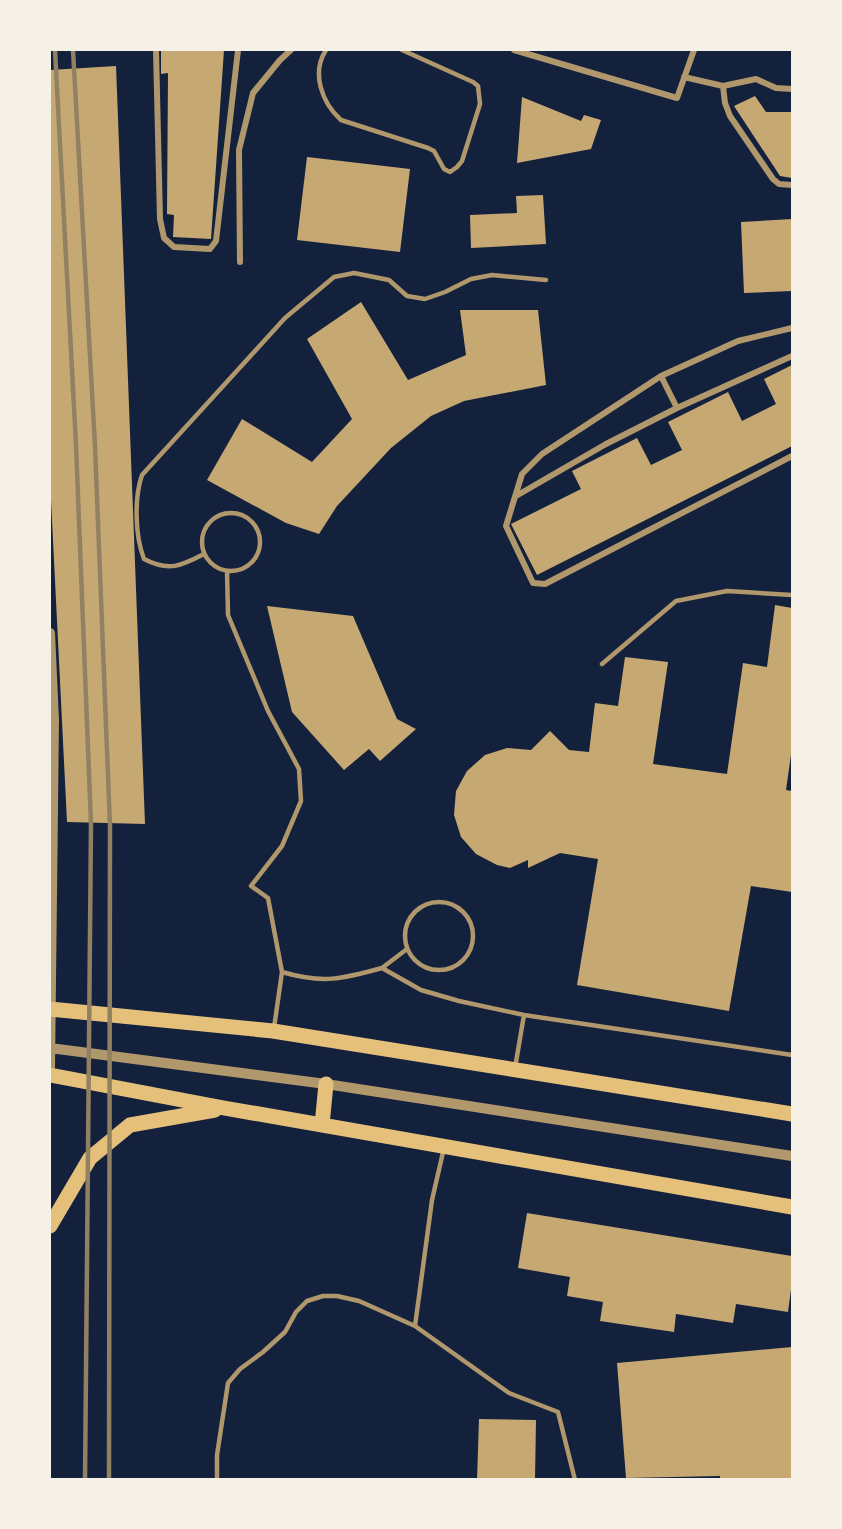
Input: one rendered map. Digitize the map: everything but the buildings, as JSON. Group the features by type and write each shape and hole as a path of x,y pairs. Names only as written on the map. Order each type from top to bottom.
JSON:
{"main road":[{"path":"50,1009 273,1031 792,1114"},
{"path":"50,1075 224,1108 792,1207"},
{"path":"322,1125 326,1084"},
{"path":"50,1226 90,1158 130,1125 224,1108"}],"street":[{"path":"156,50 160,219 164,238 174,247 210,249 216,241 238,50"},
{"path":"240,261 240,150 253,93 291,50"},
{"path":"514,50 678,98 694,50"},
{"path":"684,77 723,86 756,79 776,88 792,88"},
{"path":"723,86 725,103 730,116 773,179 779,184 792,185"},
{"path":"792,328 738,340 661,376 542,454 522,474 506,526 533,583 545,584 792,456"},
{"path":"516,496 606,444 677,408 792,356"},
{"path":"661,376 677,408"},
{"path":"50,633 54,720 50,1067"},
{"path":"50,1047 326,1084 792,1156"}],"lane":[{"path":"326,50 321,57 320,82 323,98 330,111 340,120 434,151 444,169 450,172 462,161 480,104 478,86 402,50"},
{"path":"418,57 420,50"},
{"path":"204,554 174,567 159,567 144,559 139,545 137,501 137,489 142,475 285,318 334,277 354,273 389,280 407,296 425,299 471,279 492,275 546,280"},
{"path":"233,513 242,515 256,527 259,536 258,554 246,567 237,571 227,571 210,562 204,554 203,534 207,525 214,518 233,513"},
{"path":"227,571 228,615 268,711 299,769 301,801 282,846 251,886 268,898 282,972 273,1031"},
{"path":"602,664 676,602 727,591 792,595"},
{"path":"429,904 451,904 468,918 473,940 464,959 454,966 444,970 432,969 422,965 408,949 405,938 406,927 411,916 419,909 429,904"},
{"path":"282,972 308,979 338,979 382,968 408,949"},
{"path":"382,968 421,990 524,1015 792,1054"},
{"path":"515,1069 524,1015"},
{"path":"415,1326 432,1200 444,1146"},
{"path":"217,1479 217,1455 228,1383 240,1369 285,1332 296,1312 307,1301 323,1296 359,1300 415,1326 509,1393 558,1413 574,1479"}],"railway":[{"path":"55,50 76,445 91,824 85,1480"},
{"path":"73,50 95,446 110,826 109,1480"}]}
